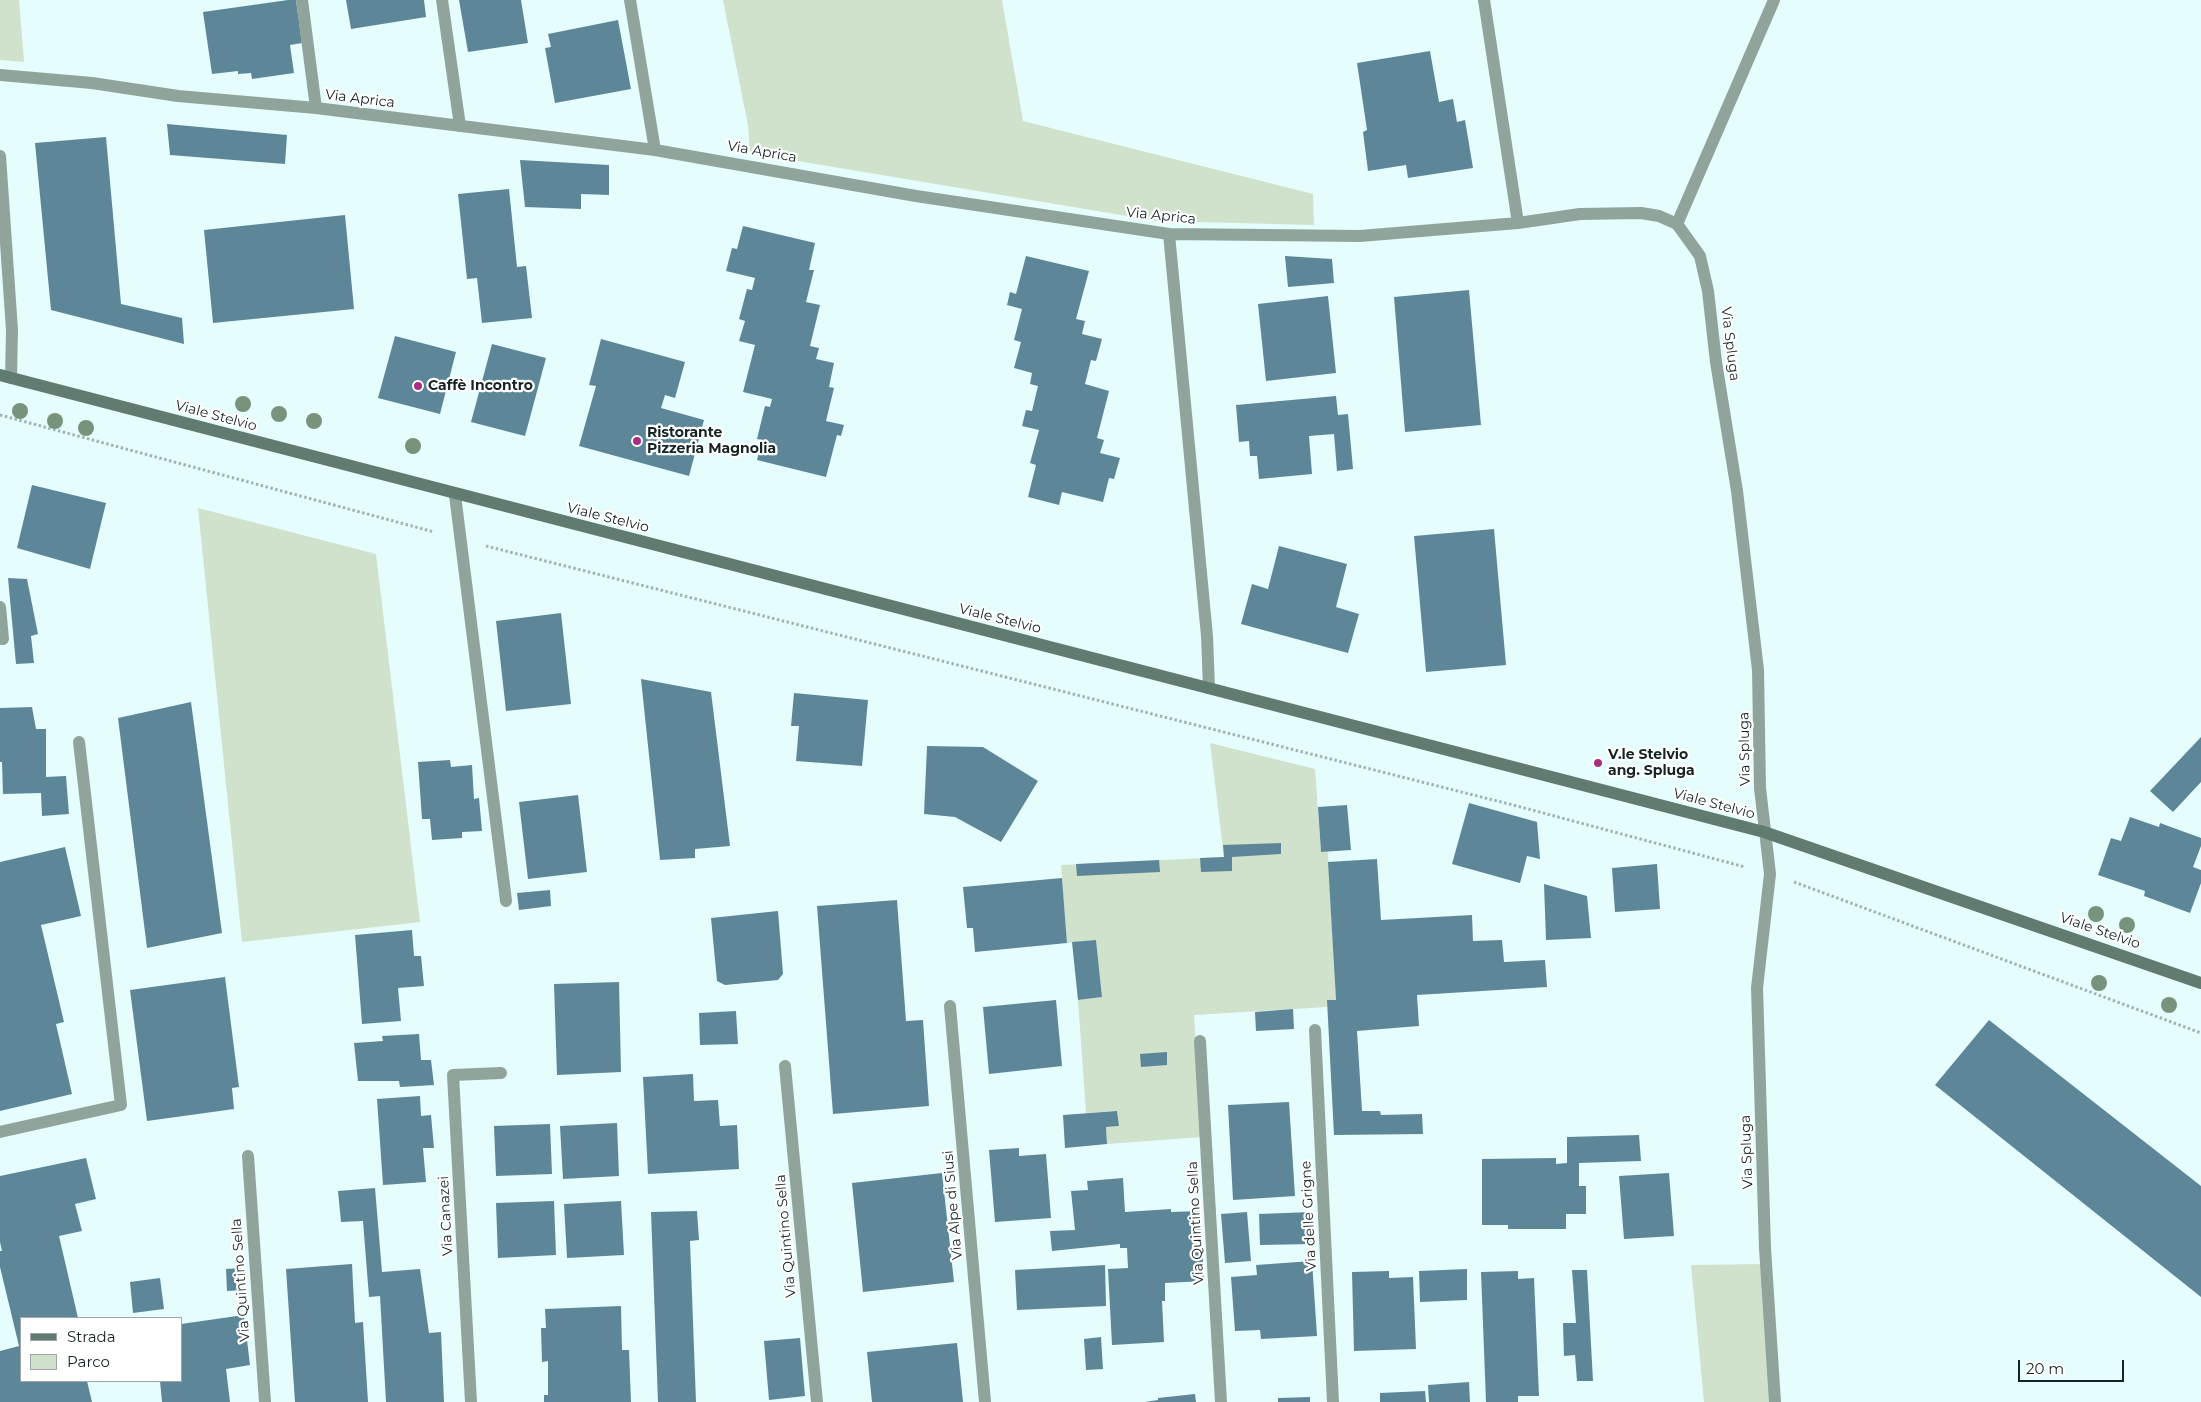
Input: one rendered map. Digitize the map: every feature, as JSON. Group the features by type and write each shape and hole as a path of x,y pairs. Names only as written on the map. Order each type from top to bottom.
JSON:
{"street":[{"path":"302,0 316,108"},
{"path":"442,0 460,126"},
{"path":"630,0 655,150"},
{"path":"1484,0 1518,223 1580,214 1641,213 1659,216 1677,224 1774,0"},
{"name":"Via Aprica","path":"0,75 92,83 178,96 316,108 655,150 916,196 1169,234 1360,236 1518,223"},
{"path":"0,156 12,330 6,377"},
{"name":"Via Spluga","path":"1677,224 1700,256 1708,291 1716,362 1737,491 1758,670 1760,788 1770,874 1757,988 1765,1248 1775,1402"},
{"path":"1169,234 1207,636 1210,688"},
{"name":"Viale Stelvio","path":"6,377 1764,832 2201,983"},
{"path":"455,494 506,901"},
{"path":"0,607 3,639 0,639"},
{"path":"0,1132 121,1105 80,742"},
{"name":"Via Alpe di Siusi","path":"950,1006 985,1402"},
{"name":"Via delle Grigne","path":"1315,1030 1333,1402"},
{"name":"Via Quintino Sella","path":"1200,1041 1222,1402"},
{"name":"Via Quintino Sella","path":"785,1066 817,1402"},
{"name":"Via Canazei","path":"471,1402 453,1075 501,1073"},
{"name":"Via Quintino Sella","path":"248,1156 265,1402"}],"path":[{"path":"0,415 460,539 1517,806 1770,874 2201,1033"}],"green space":[{"path":"0,0 19,0 24,62 0,60"},
{"path":"723,0 1002,0 1023,121 1313,194 1314,225 1157,221 750,153 748,125"},
{"path":"198,508 376,554 420,922 242,942"},
{"path":"1210,743 1315,769 1321,852 1328,852 1336,1000 1327,1000 1327,1007 1194,1015 1202,1137 1107,1144 1106,1127 1119,1126 1117,1111 1086,1113 1078,1000 1102,997 1096,940 1067,943 1061,865 1224,857"},
{"path":"1769,1264 1773,1402 1704,1402 1691,1265"}],"building":[{"path":"296,0 302,43 290,45 294,73 252,79 251,73 238,74 238,71 212,74 203,12"},
{"path":"346,0 424,0 426,17 351,29"},
{"path":"459,0 521,0 528,43 468,52"},
{"path":"618,20 631,89 555,103 545,48 551,47 548,34"},
{"path":"1430,51 1439,102 1453,99 1457,122 1465,120 1473,168 1408,178 1406,165 1368,171 1363,132 1367,130 1357,63"},
{"path":"167,124 287,135 285,164 170,155"},
{"path":"106,137 121,304 182,318 184,344 51,310 35,143"},
{"path":"520,160 609,165 609,195 581,194 581,209 525,207"},
{"path":"509,189 517,267 526,266 532,318 482,323 477,278 467,279 458,194"},
{"path":"345,215 354,309 213,323 204,230"},
{"path":"743,226 815,243 809,270 814,270 806,302 820,305 810,346 819,348 816,359 834,363 829,387 834,388 826,421 844,425 841,436 837,435 826,477 757,460 762,440 757,439 765,406 770,407 772,399 743,392 755,345 739,341 745,321 739,319 747,289 752,290 755,278 726,271 732,248 737,249"},
{"path":"1026,256 1089,271 1076,319 1085,321 1082,334 1102,339 1096,361 1091,360 1085,384 1109,391 1097,438 1104,440 1100,453 1120,458 1114,479 1109,478 1103,502 1062,492 1059,505 1028,497 1036,465 1030,463 1039,430 1022,426 1026,410 1032,411 1038,386 1030,384 1032,373 1014,368 1021,342 1014,340 1022,309 1007,305 1010,292 1016,294"},
{"path":"1285,256 1332,259 1334,283 1288,287"},
{"path":"1469,290 1481,425 1405,432 1394,297"},
{"path":"1328,296 1336,373 1266,381 1258,304"},
{"path":"395,336 456,352 440,414 378,398"},
{"path":"601,339 685,362 675,398 665,395 661,408 704,420 689,476 579,446 596,386 589,385"},
{"path":"492,344 546,358 525,436 471,422"},
{"path":"1336,396 1338,415 1348,414 1353,469 1337,471 1334,434 1309,436 1312,474 1259,479 1257,456 1250,456 1249,441 1239,442 1236,405"},
{"path":"32,485 106,503 90,569 17,548"},
{"path":"1494,529 1506,665 1426,672 1414,536"},
{"path":"1279,546 1347,564 1336,607 1359,614 1348,653 1241,624 1252,584 1268,589"},
{"path":"8,578 27,579 38,634 31,636 34,663 16,664"},
{"path":"561,613 571,704 506,711 496,621"},
{"path":"641,679 711,692 730,846 695,849 695,858 660,860"},
{"path":"794,693 868,700 862,766 796,761 799,726 791,726"},
{"path":"191,702 222,933 147,948 118,718"},
{"path":"32,707 36,729 46,729 46,777 66,776 69,814 42,816 41,793 3,794 2,762 0,762 0,708"},
{"path":"2201,737 2201,782 2173,812 2150,791"},
{"path":"927,746 983,747 1038,781 1001,842 955,817 924,814"},
{"path":"450,760 451,767 472,765 474,799 479,798 482,831 462,832 462,838 432,840 430,819 422,819 418,762"},
{"path":"578,795 587,872 528,879 519,802"},
{"path":"1469,803 1537,822 1540,859 1527,856 1520,883 1452,864"},
{"path":"1347,805 1351,850 1321,852 1318,807"},
{"path":"2130,817 2159,827 2160,823 2201,838 2201,846 2193,867 2201,870 2201,883 2190,913 2144,896 2145,891 2098,875 2111,838 2121,841"},
{"path":"1281,843 1281,854 1232,857 1232,871 1201,872 1200,858 1224,857 1223,845"},
{"path":"65,847 81,916 41,925 64,1022 56,1024 72,1094 0,1111 0,862"},
{"path":"1377,859 1381,920 1472,915 1473,941 1502,940 1504,962 1545,960 1547,987 1417,995 1419,1026 1357,1031 1362,1111 1380,1111 1381,1115 1422,1114 1423,1134 1334,1135 1327,1000 1336,1000 1328,862"},
{"path":"1159,860 1160,872 1077,876 1076,864"},
{"path":"1657,864 1660,909 1615,912 1612,868"},
{"path":"1062,878 1067,943 975,952 973,928 967,928 963,887"},
{"path":"1544,884 1587,896 1591,938 1546,940"},
{"path":"550,890 551,906 519,910 517,893"},
{"path":"897,900 906,1021 923,1020 929,1106 833,1114 817,906"},
{"path":"778,911 783,974 778,980 725,985 717,981 711,918"},
{"path":"412,930 414,956 421,956 424,986 398,988 401,1021 362,1024 355,935"},
{"path":"1096,940 1102,997 1078,1000 1072,942"},
{"path":"225,977 239,1087 232,1088 234,1109 147,1121 130,990"},
{"path":"619,982 621,1072 557,1075 554,984"},
{"path":"1056,1000 1062,1066 989,1074 983,1007"},
{"path":"1293,1009 1294,1029 1256,1031 1255,1012"},
{"path":"736,1011 738,1044 700,1045 699,1013"},
{"path":"1989,1020 2201,1186 2201,1297 1935,1085"},
{"path":"419,1034 421,1060 431,1060 434,1085 400,1087 399,1081 358,1081 354,1043 383,1041 382,1036"},
{"path":"1167,1052 1167,1065 1141,1067 1140,1054"},
{"path":"693,1074 694,1101 718,1100 720,1126 737,1125 739,1169 648,1174 643,1077"},
{"path":"420,1096 421,1116 431,1115 434,1148 423,1148 426,1182 383,1185 377,1099"},
{"path":"1289,1102 1295,1196 1233,1200 1228,1105"},
{"path":"1117,1111 1119,1126 1106,1127 1107,1144 1065,1148 1063,1115"},
{"path":"617,1123 619,1176 563,1179 560,1126"},
{"path":"550,1124 552,1174 496,1176 494,1126"},
{"path":"1639,1135 1641,1161 1579,1163 1579,1186 1586,1186 1586,1214 1566,1214 1566,1229 1508,1229 1508,1225 1482,1225 1482,1159 1556,1158 1556,1164 1567,1163 1567,1137"},
{"path":"1019,1148 1019,1156 1046,1154 1051,1218 995,1222 989,1150"},
{"path":"86,1158 96,1199 75,1204 82,1231 59,1236 78,1317 20,1317 20,1382 87,1382 92,1402 0,1402 0,1351 19,1346 0,1267 0,1251 2,1251 0,1242 0,1176"},
{"path":"942,1173 954,1282 863,1292 852,1183"},
{"path":"1669,1173 1674,1236 1624,1239 1619,1176"},
{"path":"1123,1178 1125,1212 1171,1209 1171,1212 1200,1211 1204,1281 1165,1283 1165,1301 1162,1301 1164,1342 1112,1345 1108,1269 1128,1268 1127,1248 1120,1248 1120,1244 1052,1251 1050,1231 1075,1230 1071,1191 1088,1190 1087,1181"},
{"path":"375,1188 382,1272 420,1269 429,1333 441,1332 444,1402 386,1402 380,1296 369,1297 363,1221 341,1222 338,1191"},
{"path":"554,1201 556,1255 498,1258 496,1203"},
{"path":"621,1201 624,1255 567,1258 564,1204"},
{"path":"697,1211 699,1240 690,1241 696,1402 658,1402 651,1212"},
{"path":"1247,1212 1251,1261 1225,1263 1221,1214"},
{"path":"1311,1212 1312,1244 1260,1245 1259,1214"},
{"path":"1312,1261 1317,1336 1261,1339 1260,1330 1235,1331 1231,1277 1257,1275 1256,1265"},
{"path":"352,1264 355,1323 363,1322 368,1402 295,1402 286,1269"},
{"path":"1105,1265 1106,1306 1017,1310 1015,1270"},
{"path":"242,1268 243,1290 227,1291 226,1269"},
{"path":"1467,1269 1467,1300 1420,1302 1419,1271"},
{"path":"1572,1270 1587,1270 1593,1381 1577,1381 1575,1355 1564,1356 1563,1323 1576,1323"},
{"path":"1389,1271 1389,1278 1413,1277 1416,1349 1354,1351 1352,1272"},
{"path":"1518,1271 1518,1279 1534,1278 1539,1396 1518,1396 1518,1402 1486,1402 1481,1272"},
{"path":"160,1278 164,1309 133,1313 130,1282"},
{"path":"621,1306 622,1350 629,1350 631,1402 544,1402 544,1395 548,1395 548,1361 542,1362 541,1328 546,1328 545,1309"},
{"path":"244,1315 250,1365 226,1369 230,1402 162,1402 160,1382 182,1382 182,1324"},
{"path":"1101,1337 1103,1369 1086,1370 1084,1339"},
{"path":"800,1338 805,1396 769,1400 764,1341"},
{"path":"957,1343 963,1402 872,1402 867,1352"},
{"path":"1469,1382 1470,1402 1429,1402 1428,1385"},
{"path":"1425,1391 1426,1402 1380,1402 1380,1393"},
{"path":"1195,1394 1196,1402 1145,1402 1158,1400 1158,1398"},
{"path":"1310,1397 1310,1402 1278,1402 1278,1398"}],"place":[{"name":"Caffè Incontro","path":"418,386"},
{"name":"Ristorante Pizzeria Magnolia","path":"637,441"},
{"name":"V.le Stelvio ang. Spluga","path":"1598,763"}]}
